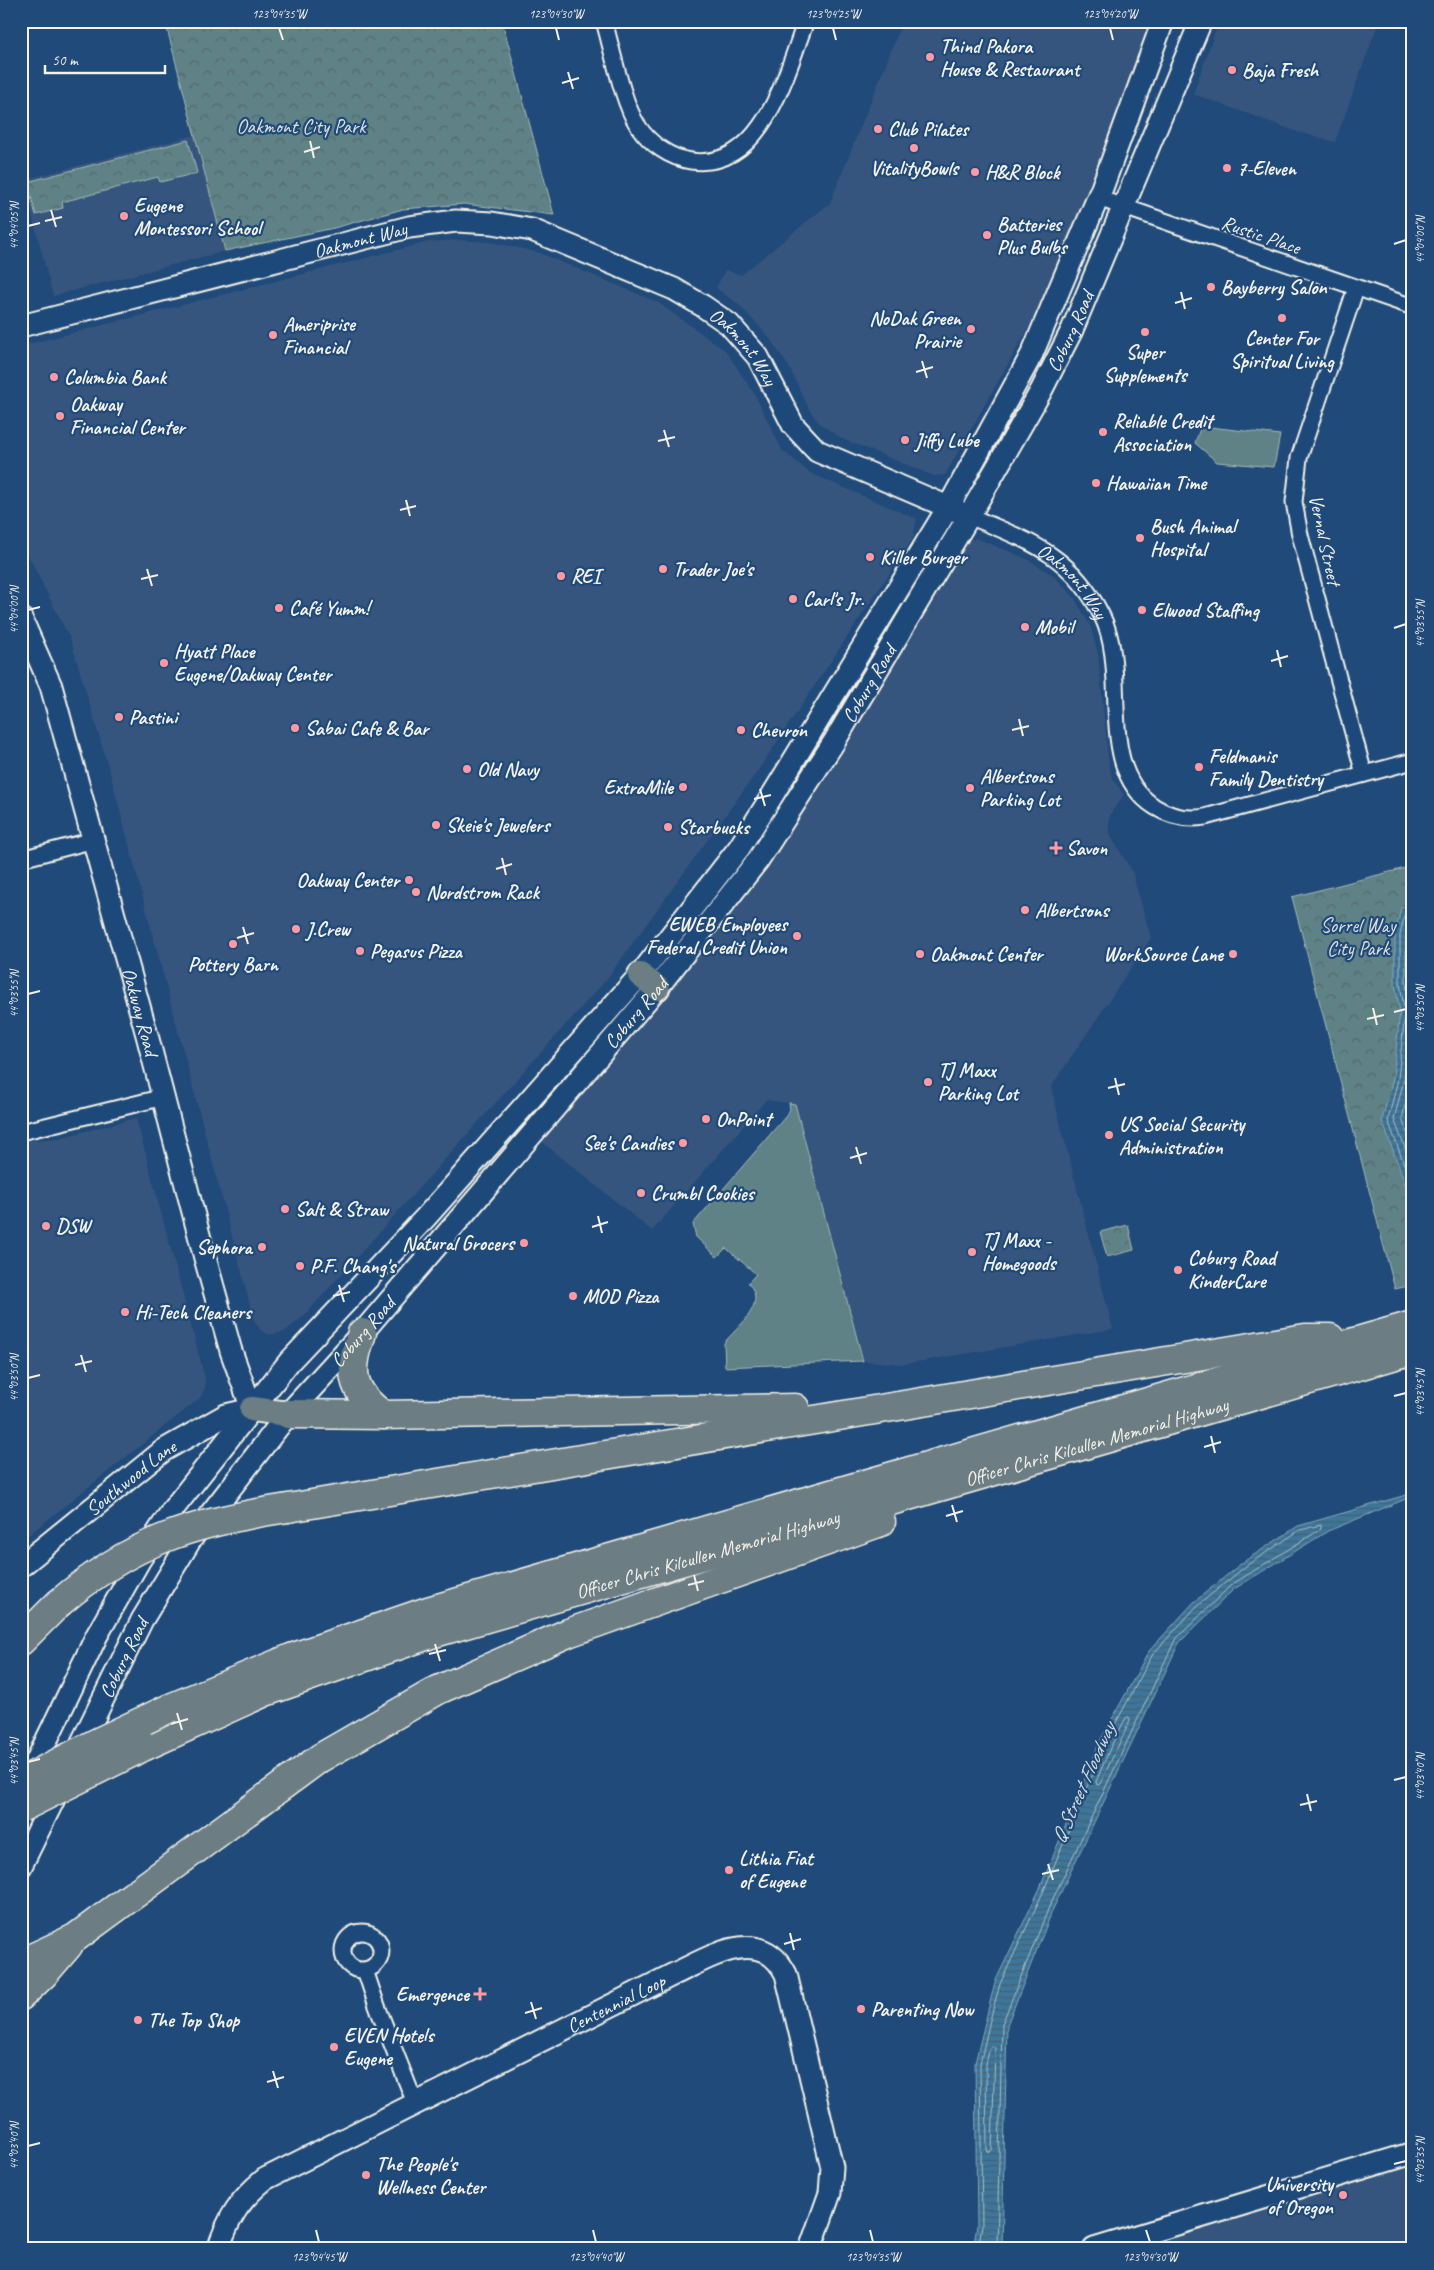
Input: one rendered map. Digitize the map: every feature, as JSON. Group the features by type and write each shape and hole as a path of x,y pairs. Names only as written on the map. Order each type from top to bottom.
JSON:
{"highway":[{"name":"Officer Chris Kilcullen Memorial Highway","path":"21,1782 96,1743 170,1708 291,1658 428,1610 1413,1325"},
{"path":"362,1333 354,1356 353,1373 361,1395 370,1406 383,1415"},
{"path":"21,1641 58,1604 102,1569 139,1548 168,1535 250,1514 1304,1338 1372,1337"},
{"name":"Officer Chris Kilcullen Memorial Highway","path":"21,1808 145,1746 265,1692 431,1634 1413,1350"},
{"path":"288,1414 383,1415 887,1407"},
{"path":"21,1996 36,1964 75,1938 320,1758 438,1690 568,1633 1162,1422"}],"main road":[{"name":"Coburg Road","path":"21,1866 142,1620 191,1539 288,1414 362,1333 649,981 748,833 949,506 1032,354 1098,198 1163,21"},
{"name":"Coburg Road","path":"21,1793 97,1635 139,1561 173,1509 289,1362 649,981 758,860 834,742 1041,391 1069,336 1200,21"},
{"name":"Oakmont Way","path":"21,326 409,227 452,221 492,223 532,230 674,289 703,306 730,324 758,357 793,425 816,451 969,516"},
{"name":"Oakway Road","path":"21,618 51,686 164,1097 231,1351 252,1409"},
{"path":"252,1409 288,1414"},
{"name":"Southwood Lane","path":"21,1566 164,1450 226,1415 252,1409"},
{"name":"Centennial Loop","path":"218,2249 231,2217 246,2194 265,2179 722,1952 743,1947 761,1949 778,1962 786,1974 832,2167 830,2193 810,2249"},
{"path":"1094,2249 1136,2243 1413,2152"}],"street":[{"path":"604,21 630,108 638,126 661,149 678,158 701,162 728,156 752,140 778,92 806,21"},
{"name":"Rustic Place","path":"1098,198 1413,307"},
{"name":"Vernal Street","path":"1356,288 1304,439 1296,472 1294,502 1300,535 1364,774"},
{"name":"Oakmont Way","path":"969,516 1023,539 1052,554 1071,572 1092,599 1102,617 1113,650 1122,762 1128,778 1144,798 1167,813 1188,819 1206,817 1413,760"},
{"path":"21,859 94,840"},
{"path":"21,1132 164,1097"},
{"path":"365,1970 415,2103"}],"shaded area":[{"path":"903,21 1163,21 1074,248 945,475 934,476 843,439 820,424 810,411 789,367 768,336 738,304 716,288 725,270 741,275 830,203"},
{"path":"1219,21 1379,21 1335,142 1298,132 1193,94"},
{"name":"Eugene Montessori School","path":"195,135 225,251 53,296 23,180"},
{"name":"Oakway Center","path":"459,240 490,242 537,252 657,302 725,350 754,393 782,450 810,473 917,519 913,538 759,769 606,980 304,1316 284,1332 269,1335 260,1330 254,1320 112,780 71,641 21,541 21,346 428,242"},
{"name":"Oakmont Center","path":"976,538 1027,559 1053,575 1074,597 1090,625 1098,654 1109,766 1112,777 1124,795 1112,811 1109,819 1109,830 1132,871 1151,938 1051,1087 1113,1329 904,1364 863,1361 795,1104 766,1100 652,1231 541,1141 642,1024 722,926 805,804 964,546"},
{"path":"136,1118 205,1378 205,1388 200,1398 21,1541 21,1141 59,1138"},
{"name":"University of Oregon","path":"1413,2153 1413,2249 1137,2249 1134,2237"}],"green space":[{"name":"Oakmont City Park","path":"165,21 502,21 554,215 464,204 403,209 334,228 225,251"},
{"path":"188,140 197,173 160,182 158,177 62,202 63,208 36,215 27,182"},
{"path":"1201,426 1280,435 1274,467 1217,462 1195,443"},
{"name":"Sorrel Way City Park","path":"1413,866 1413,1285 1395,1289 1292,897"},
{"path":"789,1103 795,1104 863,1361 725,1367 724,1343 743,1323 753,1307 754,1291 748,1283 756,1274 726,1248 717,1257 696,1237 693,1224 786,1116 790,1109"},
{"path":"1128,1225 1134,1250 1107,1257 1100,1232"}],"water":[{"path":"1413,905 1413,1206 1382,1120 1393,1078 1400,1012 1395,984 1395,934 1401,908"},
{"name":"Q Street Floodway","path":"1413,1493 1413,1496 1328,1531 1234,1589 1179,1643 1053,1909 1007,2025 1002,2249 973,2249 977,2226 975,2063 995,1982 1040,1888 1100,1741 1149,1651 1194,1602 1243,1562 1298,1526"}],"place":[{"name":"Thind Pakora House & Restaurant","path":"930,57"},
{"name":"Baja Fresh","path":"1232,70"},
{"name":"Club Pilates","path":"878,129"},
{"name":"VitalityBowls","path":"914,148"},
{"name":"7-Eleven","path":"1227,168"},
{"name":"H&R Block","path":"975,172"},
{"name":"Eugene Montessori School","path":"124,216"},
{"name":"Batteries Plus Bulbs","path":"987,235"},
{"name":"Bayberry Salon","path":"1211,287"},
{"name":"Center For Spiritual Living","path":"1282,318"},
{"name":"NoDak Green Prairie","path":"971,329"},
{"name":"Super Supplements","path":"1145,332"},
{"name":"Ameriprise Financial","path":"273,335"},
{"name":"Columbia Bank","path":"54,377"},
{"name":"Oakway Financial Center","path":"60,416"},
{"name":"Reliable Credit Association","path":"1103,432"},
{"name":"Jiffy Lube","path":"905,440"},
{"name":"Hawaiian Time","path":"1096,483"},
{"name":"Bush Animal Hospital","path":"1140,538"},
{"name":"Killer Burger","path":"870,557"},
{"name":"Trader Joe's","path":"663,569"},
{"name":"REI","path":"561,576"},
{"name":"Carl's Jr.","path":"793,599"},
{"name":"Café Yumm!","path":"279,608"},
{"name":"Elwood Staffing","path":"1142,610"},
{"name":"Mobil","path":"1025,627"},
{"name":"Hyatt Place Eugene/Oakway Center","path":"164,663"},
{"name":"Pastini","path":"119,717"},
{"name":"Sabai Cafe & Bar","path":"295,728"},
{"name":"Chevron","path":"741,730"},
{"name":"Feldmanis Family Dentistry","path":"1199,767"},
{"name":"Old Navy","path":"467,769"},
{"name":"ExtraMile","path":"683,787"},
{"name":"Albertsons Parking Lot","path":"970,788"},
{"name":"Skeie's Jewelers","path":"436,825"},
{"name":"Starbucks","path":"668,827"},
{"name":"Savon","path":"1056,848"},
{"name":"Oakway Center","path":"409,880"},
{"name":"Nordstrom Rack","path":"416,892"},
{"name":"Albertsons","path":"1025,910"},
{"name":"J.Crew","path":"296,929"},
{"name":"EWEB Employees Federal Credit Union","path":"797,936"},
{"name":"Pottery Barn","path":"233,944"},
{"name":"Pegasus Pizza","path":"360,951"},
{"name":"Oakmont Center","path":"920,954"},
{"name":"WorkSource Lane","path":"1233,954"},
{"name":"TJ Maxx Parking Lot","path":"928,1082"},
{"name":"OnPoint","path":"706,1119"},
{"name":"US Social Security Administration","path":"1109,1135"},
{"name":"See's Candies","path":"683,1143"},
{"name":"Crumbl Cookies","path":"641,1193"},
{"name":"Salt & Straw","path":"285,1209"},
{"name":"DSW","path":"46,1226"},
{"name":"Natural Grocers","path":"524,1243"},
{"name":"Sephora","path":"262,1247"},
{"name":"TJ Maxx - Homegoods","path":"972,1252"},
{"name":"P.F. Chang's","path":"300,1266"},
{"name":"Coburg Road KinderCare","path":"1178,1270"},
{"name":"MOD Pizza","path":"573,1296"},
{"name":"Hi-Tech Cleaners","path":"125,1312"},
{"name":"Lithia Fiat of Eugene","path":"729,1870"},
{"name":"Emergence","path":"480,1994"},
{"name":"Parenting Now","path":"861,2009"},
{"name":"The Top Shop","path":"138,2020"},
{"name":"EVEN Hotels Eugene","path":"334,2047"},
{"name":"The People's Wellness Center","path":"366,2175"},
{"name":"University of Oregon","path":"1343,2195"}]}
